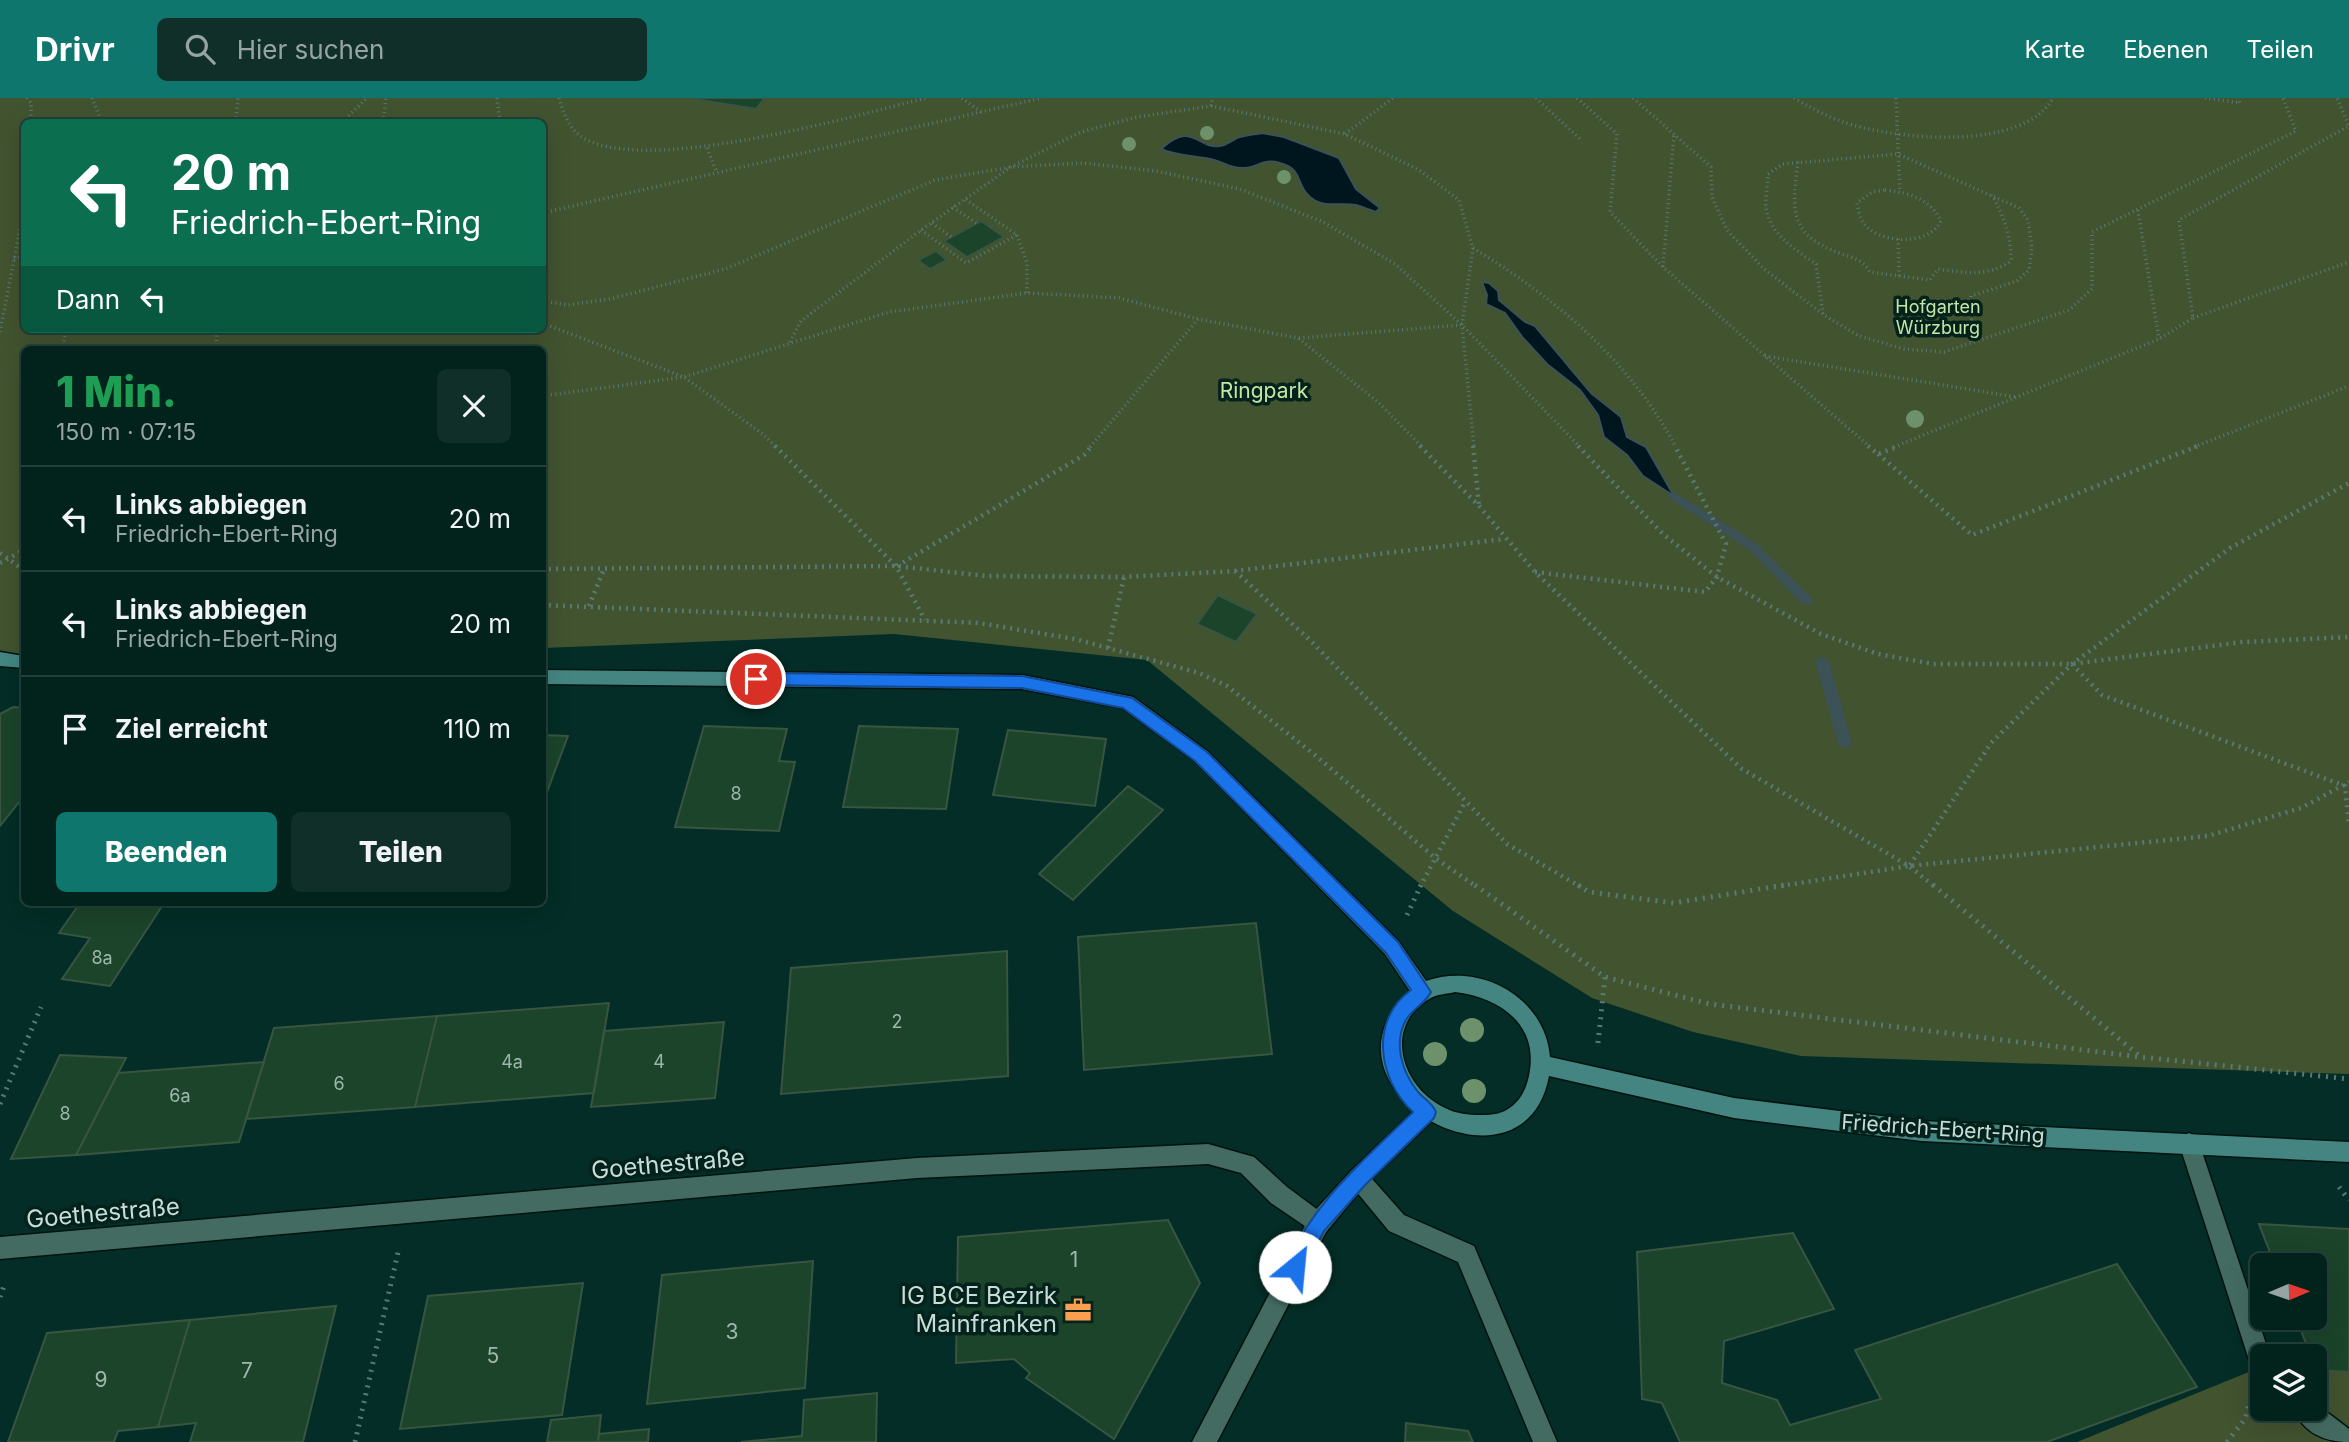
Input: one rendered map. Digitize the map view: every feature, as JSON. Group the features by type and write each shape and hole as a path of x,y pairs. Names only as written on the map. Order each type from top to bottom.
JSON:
{"main road":[{"path":"0,659 21,662"},
{"path":"546,677 1022,682 1127,702 1201,756 1392,948 1422,992"},
{"path":"1455,983 1479,985 1506,998 1527,1018 1539,1041 1542,1065 1538,1087 1522,1111 1500,1124 1476,1128 1455,1125 1427,1112 1412,1098 1395,1070 1391,1045 1396,1019 1408,1002 1422,992 1455,983"},
{"name":"Friedrich-Ebert-Ring","path":"1542,1065 1734,1108 1922,1131 2349,1152"}],"street":[{"path":"1204,1442 1318,1224 1358,1178 1427,1112"},
{"path":"2189,1143 2254,1344"},
{"name":"Goethestraße","path":"0,1248 917,1168 1208,1154 1247,1164 1318,1224"},
{"path":"1358,1178 1397,1223 1466,1254 1545,1442"},
{"path":"2318,1421 2349,1442"}],"path":[{"path":"27,98 31,103 31,119"},
{"path":"31,103 36,98"},
{"path":"92,98 101,119"},
{"path":"236,119 238,98"},
{"path":"345,119 367,98"},
{"path":"383,119 386,98"},
{"path":"499,98 500,119"},
{"path":"559,98 564,115 581,137 614,150 707,148 926,98"},
{"path":"962,98 981,112"},
{"path":"546,212 1042,98"},
{"path":"1211,106 1213,98"},
{"path":"1345,134 1393,98"},
{"path":"1536,98 1580,139"},
{"path":"1577,98 1617,135 1610,212 1663,267 1972,535 2349,386"},
{"path":"1633,98 1711,167 1712,197 1727,230 1764,269 1824,315 1858,336 1904,349 1944,352 2069,310 2092,289 2092,232 2296,131 2283,98"},
{"path":"1794,98 1846,122 1896,134 1948,139 1994,134 2030,121 2053,98"},
{"path":"1896,98 1899,192"},
{"path":"2205,98 2240,103 2238,98"},
{"path":"2193,318 2179,220 2349,126 2337,98"},
{"path":"790,342 801,321 921,230 1011,167 1081,132 1137,117 1211,106 1345,134 1419,170 1459,200 1473,248 1462,325 1479,506"},
{"path":"1663,267 1663,232 1674,163 1674,133"},
{"path":"707,148 717,173"},
{"path":"1824,315 1816,264 1794,249 1776,231 1766,210 1768,174 1783,164 1849,161 1898,154 1938,174 1992,194 2019,208 2028,220 2032,248 2029,270 2017,281 1971,296 1972,343"},
{"path":"1798,162 1792,214 1797,224 1821,244 1862,258 1870,272 1930,280 1938,269 1986,273 2004,267 2011,261 2010,233 1992,194"},
{"path":"546,301 568,304 610,299 725,269 934,180 1011,167 1083,163 1156,171 1240,189 1323,222 1395,264 1462,325 1663,534 1717,577 1821,634 1878,653 1933,663 2071,664 2243,642 2349,637"},
{"path":"1872,192 1899,192 1924,200 1940,215 1942,223 1933,235 1923,239 1898,239 1870,228 1856,211 1857,203 1872,192"},
{"path":"964,199 1017,235 1026,252 1029,268 1027,293"},
{"path":"953,207 976,223"},
{"path":"2138,210 2159,339"},
{"path":"0,331 21,222"},
{"path":"932,223 951,237"},
{"path":"921,230 966,263 1017,235"},
{"path":"1898,239 1899,276"},
{"path":"1473,248 1525,280 1590,333 1657,412 1706,501 1726,544 1717,577 1705,592 1535,572"},
{"path":"13,259 21,258"},
{"path":"1878,454 2159,339 2193,318 2349,262"},
{"path":"546,395 684,377 889,312 1027,293 1119,298 1198,319 1298,338 1462,325"},
{"path":"896,566 1084,455 1198,319"},
{"path":"546,325 684,377 764,435 896,566 925,620"},
{"path":"1298,338 1378,402 1479,506 1504,539 1535,572 1742,769 1909,866 2141,1057"},
{"path":"1765,355 2017,397"},
{"path":"1909,866 1991,743 2071,664 2230,548 2349,483"},
{"path":"546,569 896,566 987,576 1124,577 1235,571 1504,539"},
{"path":"0,563 21,552"},
{"path":"0,553 21,567"},
{"path":"589,606 604,569"},
{"path":"1235,571 1312,642 1507,844 1589,892 1674,903 1909,866 2208,836 2301,808 2347,784"},
{"path":"1108,648 1124,577"},
{"path":"546,605 979,623 1075,639 1199,673 1227,686 1315,755 1434,857 1605,977 1710,1004 2141,1057 2349,1079"},
{"path":"2071,664 2102,695 2347,784"},
{"path":"2347,784 2349,825"},
{"path":"1392,948 1434,857 1465,802"},
{"path":"1594,1077 1605,977"},
{"path":"0,1104 41,1007"},
{"path":"355,1442 407,1213"},
{"path":"2227,1442 2245,1419 2250,1404"}],"green space":[{"name":"Ringpark","path":"0,98 2349,98 2349,1074 1801,1056 1693,1032 1592,998 1453,911 1147,660 894,634 546,648 546,346 21,346 21,664 0,663"},
{"path":"2250,1371 2250,1421 2327,1421 2327,1371 2349,1372 2349,1442 2077,1442"}],"water":[{"path":"1262,133 1284,137 1339,158 1356,189 1380,208 1376,212 1356,205 1315,201 1305,192 1293,169 1280,163 1264,162 1249,168 1240,168 1208,158 1161,149 1180,137 1187,136 1205,144 1220,146 1241,137"},
{"path":"1482,282 1489,283 1498,291 1499,300 1525,322 1535,326 1591,393 1621,417 1627,437 1646,447 1674,496 1643,476 1627,455 1604,437 1598,415 1580,390 1547,364 1505,313 1486,304 1487,295"}],"building":[{"path":"688,98 765,98 756,109"},
{"path":"981,221 1004,237 967,257 944,241"},
{"path":"936,251 947,260 930,269 918,260"},
{"path":"1218,595 1257,614 1236,642 1197,624"},
{"path":"13,707 21,708 21,800 0,826 0,714"},
{"path":"704,726 787,729 779,761 795,762 779,831 675,827"},
{"path":"859,726 958,729 946,809 843,807"},
{"path":"1008,730 1106,739 1095,806 993,795"},
{"path":"546,735 568,736 546,795"},
{"path":"1128,786 1163,810 1073,900 1039,874"},
{"path":"78,906 162,906 110,986 62,979 90,938 59,933"},
{"path":"1256,923 1272,1054 1084,1070 1078,937"},
{"path":"1007,951 1008,1076 781,1094 791,968"},
{"path":"609,1003 594,1093 415,1107 437,1016"},
{"path":"437,1016 415,1107 246,1119 274,1028"},
{"path":"724,1022 715,1098 591,1107 604,1031"},
{"path":"60,1055 126,1058 76,1155 11,1159"},
{"path":"264,1062 239,1142 76,1155 118,1073"},
{"path":"1168,1220 1200,1283 1114,1439 1026,1378 1030,1373 1014,1359 956,1363 958,1237"},
{"path":"2259,1224 2349,1229 2349,1372 2327,1371 2327,1344 2306,1344 2301,1330 2328,1330 2328,1253 2270,1253"},
{"path":"1793,1233 1834,1309 1724,1341 1722,1383 1777,1400 1790,1425 1881,1399 1855,1350 2117,1264 2197,1387 2047,1442 1680,1442 1662,1403 1642,1399 1637,1252"},
{"path":"813,1261 805,1388 647,1404 662,1275"},
{"path":"583,1283 562,1415 400,1429 428,1296"},
{"path":"336,1306 303,1442 190,1442 196,1423 158,1427 190,1320"},
{"path":"190,1320 158,1427 118,1431 114,1442 8,1442 47,1333"},
{"path":"877,1393 876,1442 741,1442 802,1436 804,1400"},
{"path":"601,1415 598,1442 547,1442 551,1420"},
{"path":"1406,1423 1468,1431 1473,1442 1405,1442"},
{"path":"649,1429 648,1442 598,1442 599,1434"}],"waterway":[{"path":"1674,496 1752,546 1807,601"},
{"path":"1822,661 1845,743"}],"place":[{"name":"IG BCE Bezirk Mainfranken","path":"1078,1310"}],"route":[{"path":"756,679 1022,682 1127,702 1201,756 1392,948 1422,992 1408,1002 1396,1019 1391,1045 1395,1070 1412,1098 1427,1112 1358,1178 1318,1224 1295,1267"}],"park label":[{"name":"Hofgarten Würzburg","path":"1938,318"}]}
